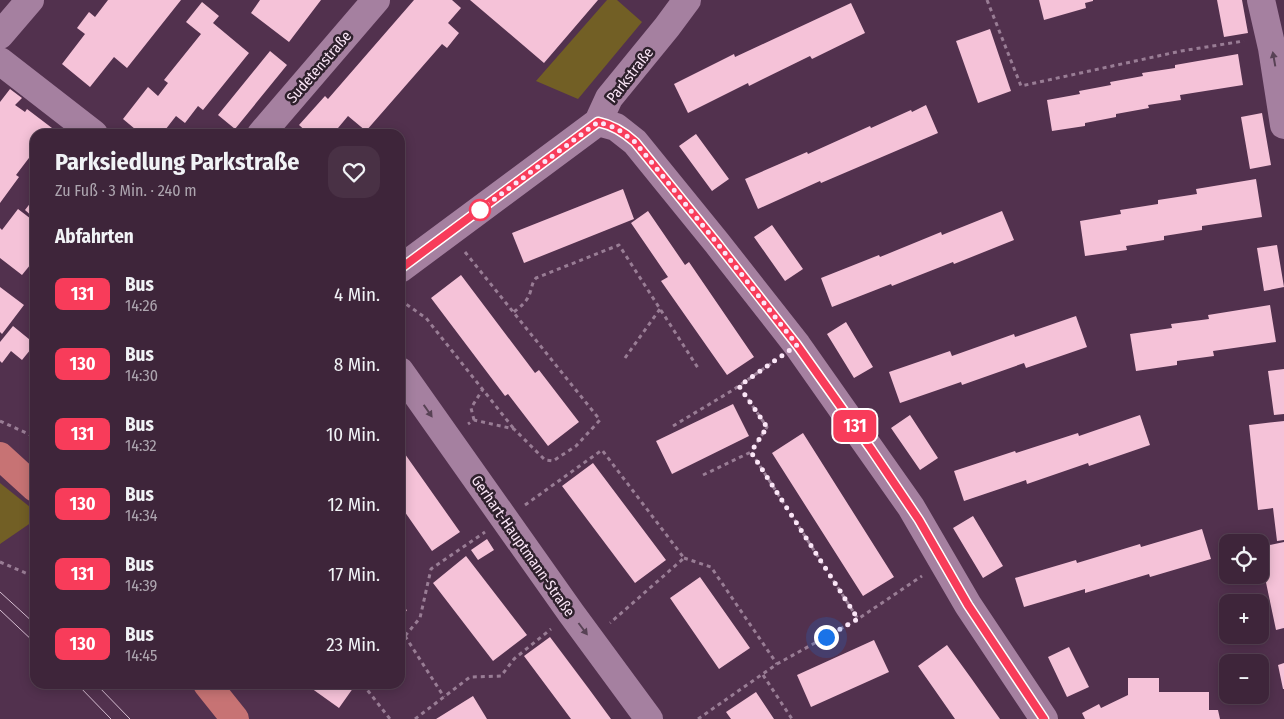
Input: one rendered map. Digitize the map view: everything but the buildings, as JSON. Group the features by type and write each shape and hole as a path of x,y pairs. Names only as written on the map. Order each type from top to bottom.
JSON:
{"main road":[{"path":"0,456 30,483"},
{"path":"211,689 235,719"}],"street":[{"path":"0,35 30,0"},
{"name":"Sudetenstraße","path":"265,129 376,0"},
{"name":"Parkstraße","path":"405,260 449,232 598,122 614,92 687,0"},
{"path":"1262,0 1284,125"},
{"path":"0,60 88,129"},
{"path":"598,122 616,128 635,142 797,345 910,507 968,605 1044,719"},
{"name":"Gerhart-Hauptmann-Straße","path":"405,378 571,613 649,719"}],"path":[{"path":"988,0 1021,86 1181,51 1270,37"},
{"path":"405,303 426,318 514,429 546,460 553,461 576,446 600,420 449,232"},
{"path":"514,312 525,303 530,294 532,282 536,278 619,245 698,368"},
{"path":"625,358 660,309"},
{"path":"673,426 739,386 797,345"},
{"path":"703,474 751,452 767,427 739,386"},
{"path":"474,420 471,408 483,389"},
{"path":"474,420 514,429"},
{"path":"448,440 474,420"},
{"path":"0,421 30,435"},
{"path":"444,697 405,636 420,618 431,568 602,450 684,558 710,567 777,664"},
{"path":"751,452 858,619"},
{"path":"590,639 684,558"},
{"path":"0,562 30,575"},
{"path":"698,719 763,676 777,664 858,619 943,562"},
{"path":"415,719 470,677 501,676 514,659 571,613"},
{"path":"763,676 792,719"},
{"path":"367,689 390,719"}],"shaded area":[{"path":"607,0 617,0 642,22 578,99 536,81"},
{"path":"0,483 30,507 30,523 0,544"}],"tram line":[{"path":"0,592 30,619"},
{"path":"0,610 30,638"},
{"path":"82,689 111,719"},
{"path":"101,689 130,719"}],"bus line":[{"name":"131","path":"405,265 598,122 608,124 626,134 635,142 717,243 797,345 910,507 968,605 1044,719"}],"route":[{"path":"480,210 598,122 616,128 635,142 717,243 797,345 739,386 767,427 751,452 858,619 826,637"}]}
